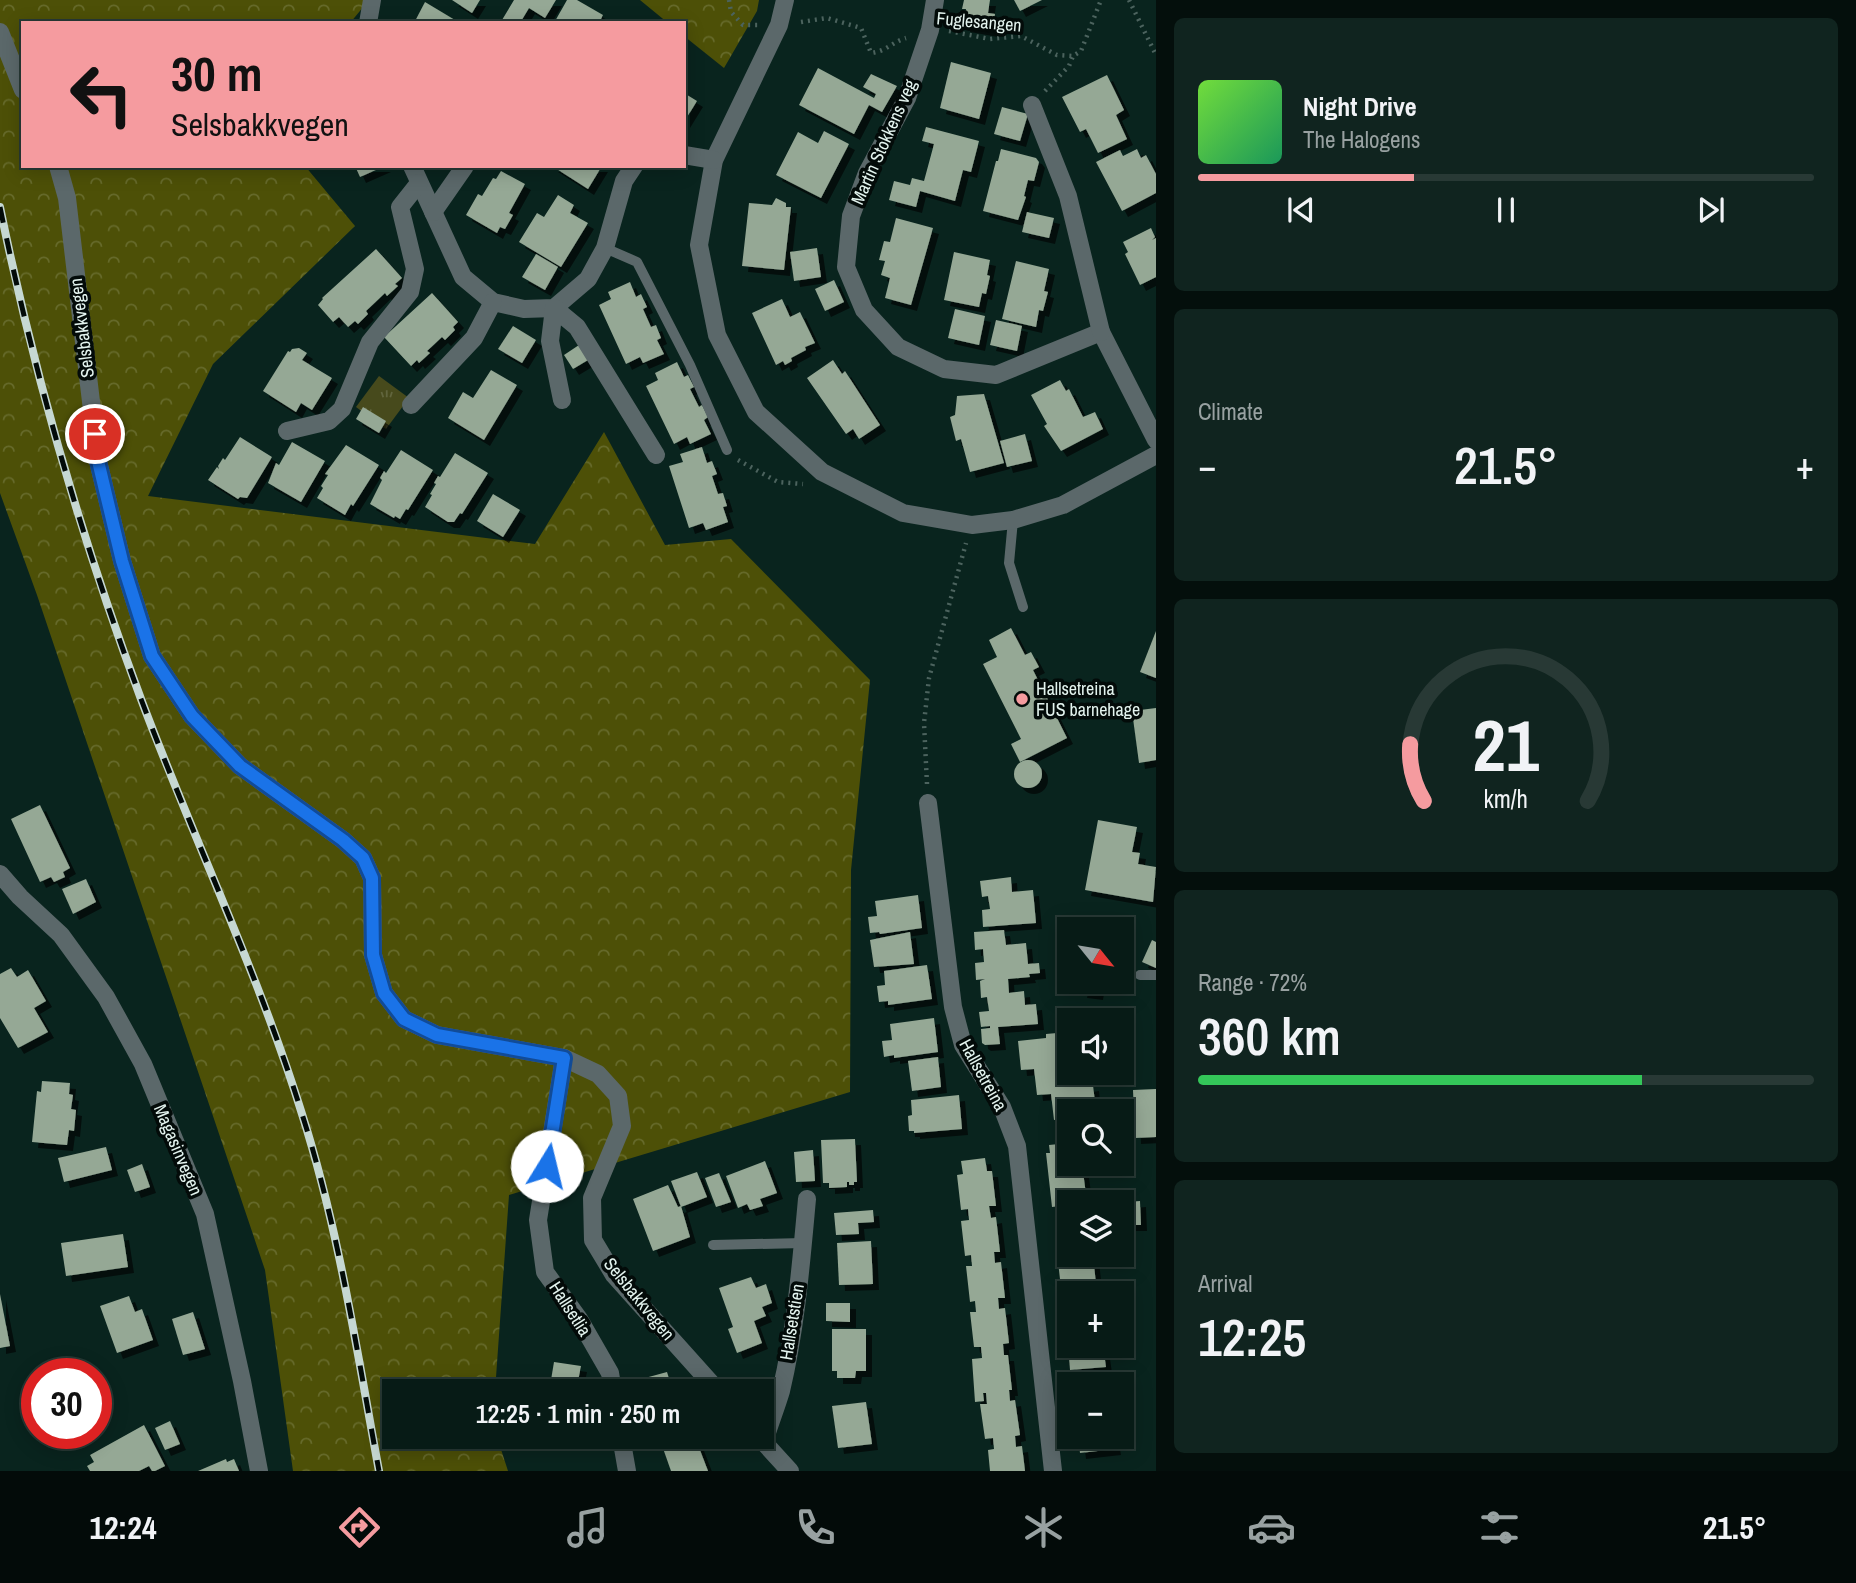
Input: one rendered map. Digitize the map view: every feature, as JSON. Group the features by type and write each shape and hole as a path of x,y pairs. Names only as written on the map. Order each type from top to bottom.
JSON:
{"street":[{"path":"368,21 372,0"},
{"path":"785,0 779,25 714,160 699,245 717,335 756,412 822,472 903,513 972,525 1013,520 1063,505 1156,455"},
{"name":"Martin Stokkens veg","path":"935,0 930,30 907,97 867,173 851,216 846,267 864,310 898,347 944,369 996,375 1101,332"},
{"path":"0,32 21,85"},
{"path":"1032,105 1068,196 1101,332 1156,440"},
{"path":"686,155 714,160"},
{"name":"Selsbakkvegen","path":"59,168 67,198 98,461 122,561 152,656 192,716 240,766 343,840 363,858 372,878 373,955 384,993 404,1019 437,1035 564,1058 598,1074 618,1096 622,1126 592,1198 593,1240 614,1275 707,1379"},
{"path":"433,212 464,168"},
{"path":"415,174 463,276 492,302 524,309 554,308 588,279 605,248 624,181 633,168"},
{"path":"286,431 329,421 342,409 370,342 410,292 415,269 400,207 415,174"},
{"path":"411,405 474,338 492,302"},
{"path":"554,308 550,341 562,400"},
{"path":"554,308 577,327 656,456"},
{"name":"Hallsetreina","path":"928,803 953,1007 962,1045 1002,1107 1017,1146 1053,1471"},
{"name":"Magasinvegen","path":"0,874 20,897 61,935 106,997 143,1064 205,1214 259,1471"},
{"name":"Hallsetlia","path":"564,1058 538,1220 545,1272 579,1320 611,1379"},
{"name":"Hallsetstien","path":"774,1408 780,1394 797,1301 807,1199"},
{"path":"623,1449 627,1471"},
{"path":"770,1449 790,1471"}],"lane":[{"path":"605,248 637,262 690,365 727,450"},
{"path":"1013,520 1009,563 1023,607"},
{"path":"1140,975 1156,975"},
{"path":"713,1245 803,1243"}],"path":[{"name":"Fuglesangen","path":"729,0 731,12 743,25 779,25 827,18 861,28 871,53 885,51 899,40 930,30 961,32 990,38 1021,36 1057,55 1073,57"},
{"path":"1032,105 1081,51 1101,0"},
{"path":"1129,0 1156,55"},
{"path":"727,450 742,464 778,482 802,485 822,472"},
{"path":"928,803 924,723 929,678 961,556 972,525"}],"green space":[{"path":"0,0 369,0 352,21 21,21 21,168 307,168 355,226 213,364 148,496 535,544 604,432 665,545 731,539 870,680 851,870 850,1092 509,1195 496,1379 382,1379 382,1449 501,1449 508,1471 293,1471 265,1270 0,493"},
{"path":"640,0 759,0 757,11 724,68 686,38 686,21 666,21"},
{"path":"379,376 409,398 386,429 356,407"}],"building":[{"path":"452,0 480,0 472,13"},
{"path":"514,0 556,0 545,18 529,8 521,21 502,20"},
{"path":"567,0 577,0 603,15 600,21 555,21"},
{"path":"964,0 990,0 988,13 995,14 992,31 964,26"},
{"path":"1014,0 1042,0 1020,11"},
{"path":"425,2 455,20 454,21 415,21"},
{"path":"951,62 991,73 979,119 940,108"},
{"path":"818,68 874,98 876,94 863,87 871,74 897,86 882,112 869,105 854,134 799,105"},
{"path":"1107,75 1124,110 1116,115 1127,139 1098,153 1086,129 1080,132 1062,97"},
{"path":"686,94 697,101 686,119"},
{"path":"1002,107 1028,114 1020,141 994,134"},
{"path":"926,127 979,141 971,172 963,170 955,201 920,191 916,207 889,200 894,181 910,185 912,178 924,181 934,144 922,141"},
{"path":"824,131 849,144 821,198 776,175 798,132 818,143"},
{"path":"1001,149 1036,158 1039,162 1034,181 1028,180 1024,196 1026,197 1018,220 983,211"},
{"path":"1137,149 1141,158 1146,155 1156,174 1156,193 1122,211 1096,162 1120,150 1123,156"},
{"path":"356,168 380,168 360,177"},
{"path":"555,168 601,168 588,189"},
{"path":"501,171 525,184 509,213 513,215 505,229 500,227 497,233 466,215 478,194 482,196 493,178 496,179"},
{"path":"558,195 574,205 570,213 588,223 561,267 519,242 537,213 544,217"},
{"path":"776,198 786,203 786,207 791,207 784,270 742,266 749,203 772,205"},
{"path":"1027,212 1054,218 1049,238 1022,232"},
{"path":"896,218 933,228 911,305 885,298 890,278 881,275 885,261 879,260 884,241 890,242"},
{"path":"1151,228 1155,237 1152,240 1156,238 1156,277 1140,285 1125,254 1128,252 1123,242"},
{"path":"817,248 821,277 794,281 790,252"},
{"path":"376,249 402,278 395,284 398,286 387,296 385,293 366,311 368,314 358,324 355,321 348,327 339,317 333,322 318,305 322,298"},
{"path":"954,252 990,260 986,294 982,293 979,307 944,300"},
{"path":"536,254 558,267 545,290 522,277"},
{"path":"1016,261 1049,269 1044,291 1048,292 1043,311 1039,310 1036,327 1002,319"},
{"path":"834,280 844,302 825,311 815,289"},
{"path":"630,282 636,297 641,294 647,307 643,309 651,327 656,325 661,338 657,340 664,354 643,363 640,357 626,364 599,305 611,299 608,292"},
{"path":"432,293 458,322 453,327 455,330 445,340 442,337 427,351 430,353 411,366 384,337"},
{"path":"782,299 790,317 800,312 815,343 805,347 806,350 791,358 792,361 785,365 783,361 776,365 752,313"},
{"path":"955,309 985,316 979,345 948,338"},
{"path":"996,320 1022,326 1017,351 990,345"},
{"path":"513,326 536,340 522,363 498,349"},
{"path":"579,345 588,360 573,369 564,355"},
{"path":"299,348 307,353 302,360 332,378 312,410 301,403 296,412 263,391 288,351"},
{"path":"833,360 842,374 845,371 880,425 859,439 853,429 846,434 807,378"},
{"path":"677,362 684,377 688,375 694,387 690,389 699,407 702,405 708,417 704,420 711,434 690,444 687,437 674,444 646,386 658,380 655,373"},
{"path":"491,370 517,385 484,440 448,418 463,392 473,398"},
{"path":"1060,380 1066,391 1069,389 1083,417 1095,412 1103,429 1061,451 1044,426 1047,424 1031,395"},
{"path":"984,394 1004,463 970,472 961,439 956,441 950,417 955,415 957,396"},
{"path":"363,407 386,421 379,433 356,419"},
{"path":"1025,434 1032,461 1007,467 1000,441"},
{"path":"240,437 272,457 247,498 238,499 208,480 217,467 219,469 223,458 225,460"},
{"path":"292,442 325,461 301,502 268,483 276,463 279,465"},
{"path":"346,445 379,465 345,515 317,498 328,475 325,474"},
{"path":"702,447 707,463 712,461 717,474 712,476 718,494 723,493 727,506 723,507 728,522 706,530 703,523 689,528 669,466 683,462 680,454"},
{"path":"401,450 433,470 400,519 370,504 384,471 386,473"},
{"path":"455,453 488,473 462,514 460,513 454,522 448,522 425,507 432,495 430,494 436,484 434,483"},
{"path":"493,494 520,510 503,537 477,521"},
{"path":"1011,628 1025,655 1031,652 1039,667 1033,670 1067,738 1020,762 1011,744 1021,739 983,664 997,657 989,640"},
{"path":"1156,631 1156,678 1140,672"},
{"path":"1156,708 1156,760 1139,763 1132,711"},
{"path":"1028,760 1038,764 1042,774 1038,784 1028,788 1018,784 1014,774 1018,764"},
{"path":"40,805 70,868 63,872 65,877 54,882 51,877 40,882 11,819"},
{"path":"1098,820 1137,827 1132,852 1140,853 1138,864 1156,867 1153,902 1085,890"},
{"path":"1011,877 1012,892 1033,890 1036,923 983,927 982,910 990,909 988,896 982,897 980,881"},
{"path":"86,879 96,902 73,914 62,889"},
{"path":"918,895 922,928 870,933 868,917 877,916 875,901"},
{"path":"1004,930 1006,945 1026,943 1028,964 1039,963 1040,973 1008,979 1009,993 1024,991 1025,1005 1036,1004 1038,1024 998,1027 1000,1044 985,1045 982,1043 981,1029 990,1026 981,1027 979,1012 989,1011 987,997 981,998 980,981 985,979 976,980 975,963 984,962 983,949 975,950 974,932"},
{"path":"910,932 914,964 874,967 870,940"},
{"path":"1152,940 1156,942 1156,968 1142,962"},
{"path":"927,965 932,999 888,1005 888,1001 879,1002 877,986 885,985 884,971"},
{"path":"11,968 17,977 28,970 46,1001 34,1008 48,1032 18,1048 0,1018 0,974"},
{"path":"934,1018 938,1052 884,1057 882,1041 892,1040 890,1024"},
{"path":"1057,1033 1057,1085 1093,1085 1095,1099 1057,1099 1057,1120 1054,1120 1051,1094 1037,1095 1034,1069 1021,1070 1018,1041 1046,1038 1046,1034"},
{"path":"938,1057 941,1087 912,1091 908,1061"},
{"path":"42,1081 70,1083 69,1094 73,1095 71,1109 76,1110 74,1131 69,1130 67,1145 32,1142 37,1091 41,1092"},
{"path":"1156,1089 1156,1137 1135,1138 1133,1090"},
{"path":"959,1095 962,1129 914,1133 909,1131 911,1100"},
{"path":"855,1139 857,1182 849,1185 847,1182 847,1187 829,1188 829,1183 823,1183 821,1140"},
{"path":"1057,1144 1057,1176 1084,1176 1085,1190 1057,1190 1057,1206 1052,1207 1046,1153 1050,1153 1049,1145"},
{"path":"106,1147 112,1170 64,1182 58,1158"},
{"path":"813,1150 815,1181 796,1182 794,1152"},
{"path":"985,1158 987,1171 992,1171 996,1206 989,1206 991,1218 996,1217 1000,1252 994,1252 995,1263 1001,1262 1005,1298 998,1298 999,1309 1005,1308 1009,1343 1003,1344 1004,1355 1008,1355 1012,1390 1009,1390 1010,1401 1015,1400 1020,1435 1015,1436 1016,1447 1022,1446 1025,1471 990,1471 988,1450 994,1449 993,1438 985,1439 980,1404 987,1404 986,1393 983,1393 984,1401 975,1402 972,1359 982,1358 981,1347 974,1347 970,1312 976,1312 975,1301 970,1302 966,1266 972,1266 971,1255 965,1256 961,1221 969,1220 968,1209 961,1210 957,1175 963,1174 961,1161"},
{"path":"765,1161 777,1193 760,1199 763,1206 750,1210 747,1204 738,1208 726,1176"},
{"path":"142,1164 150,1187 135,1192 127,1170"},
{"path":"697,1172 707,1197 681,1207 671,1181"},
{"path":"719,1173 731,1202 716,1207 705,1178"},
{"path":"668,1185 678,1207 681,1206 690,1237 653,1251 633,1199"},
{"path":"1140,1201 1141,1225 1134,1225 1134,1202"},
{"path":"873,1210 874,1222 858,1223 859,1234 836,1235 834,1213"},
{"path":"123,1234 128,1267 66,1276 61,1243"},
{"path":"871,1241 873,1284 839,1285 837,1243"},
{"path":"1059,1267 1094,1267 1096,1281 1060,1281"},
{"path":"751,1277 756,1288 766,1284 772,1303 762,1307 766,1316 754,1321 762,1343 737,1353 728,1329 733,1327 719,1288"},
{"path":"0,1294 10,1346 0,1348"},
{"path":"129,1296 135,1312 142,1309 153,1340 117,1353 100,1306"},
{"path":"826,1303 850,1303 850,1322 826,1321"},
{"path":"193,1312 205,1349 183,1355 172,1319"},
{"path":"832,1329 866,1329 866,1371 856,1371 855,1378 837,1378 837,1371 832,1371"},
{"path":"1069,1358 1105,1358 1106,1367 1070,1370"},
{"path":"554,1362 581,1366 578,1379 551,1379"},
{"path":"667,1372 669,1379 645,1379"},
{"path":"866,1402 872,1444 838,1448 832,1406"},
{"path":"170,1421 180,1444 165,1450 155,1428"},
{"path":"144,1425 165,1466 155,1471 149,1466 139,1471 90,1471 87,1466 94,1462 90,1455 101,1449 112,1449 112,1443"},
{"path":"663,1449 700,1449 708,1471 671,1471"},
{"path":"1080,1449 1115,1449 1080,1453"},
{"path":"226,1459 227,1462 234,1459 239,1471 198,1471"}],"railway":[{"path":"0,207 44,394 98,578 161,751 266,1009 302,1114 337,1247 379,1471"}],"place":[{"name":"Hallsetreina FUS barnehage","path":"1022,699"}],"route":[{"path":"95,434 98,461 122,561 152,656 192,716 240,766 343,840 363,858 372,878 373,955 384,993 404,1019 437,1035 564,1058 547,1166"}]}
